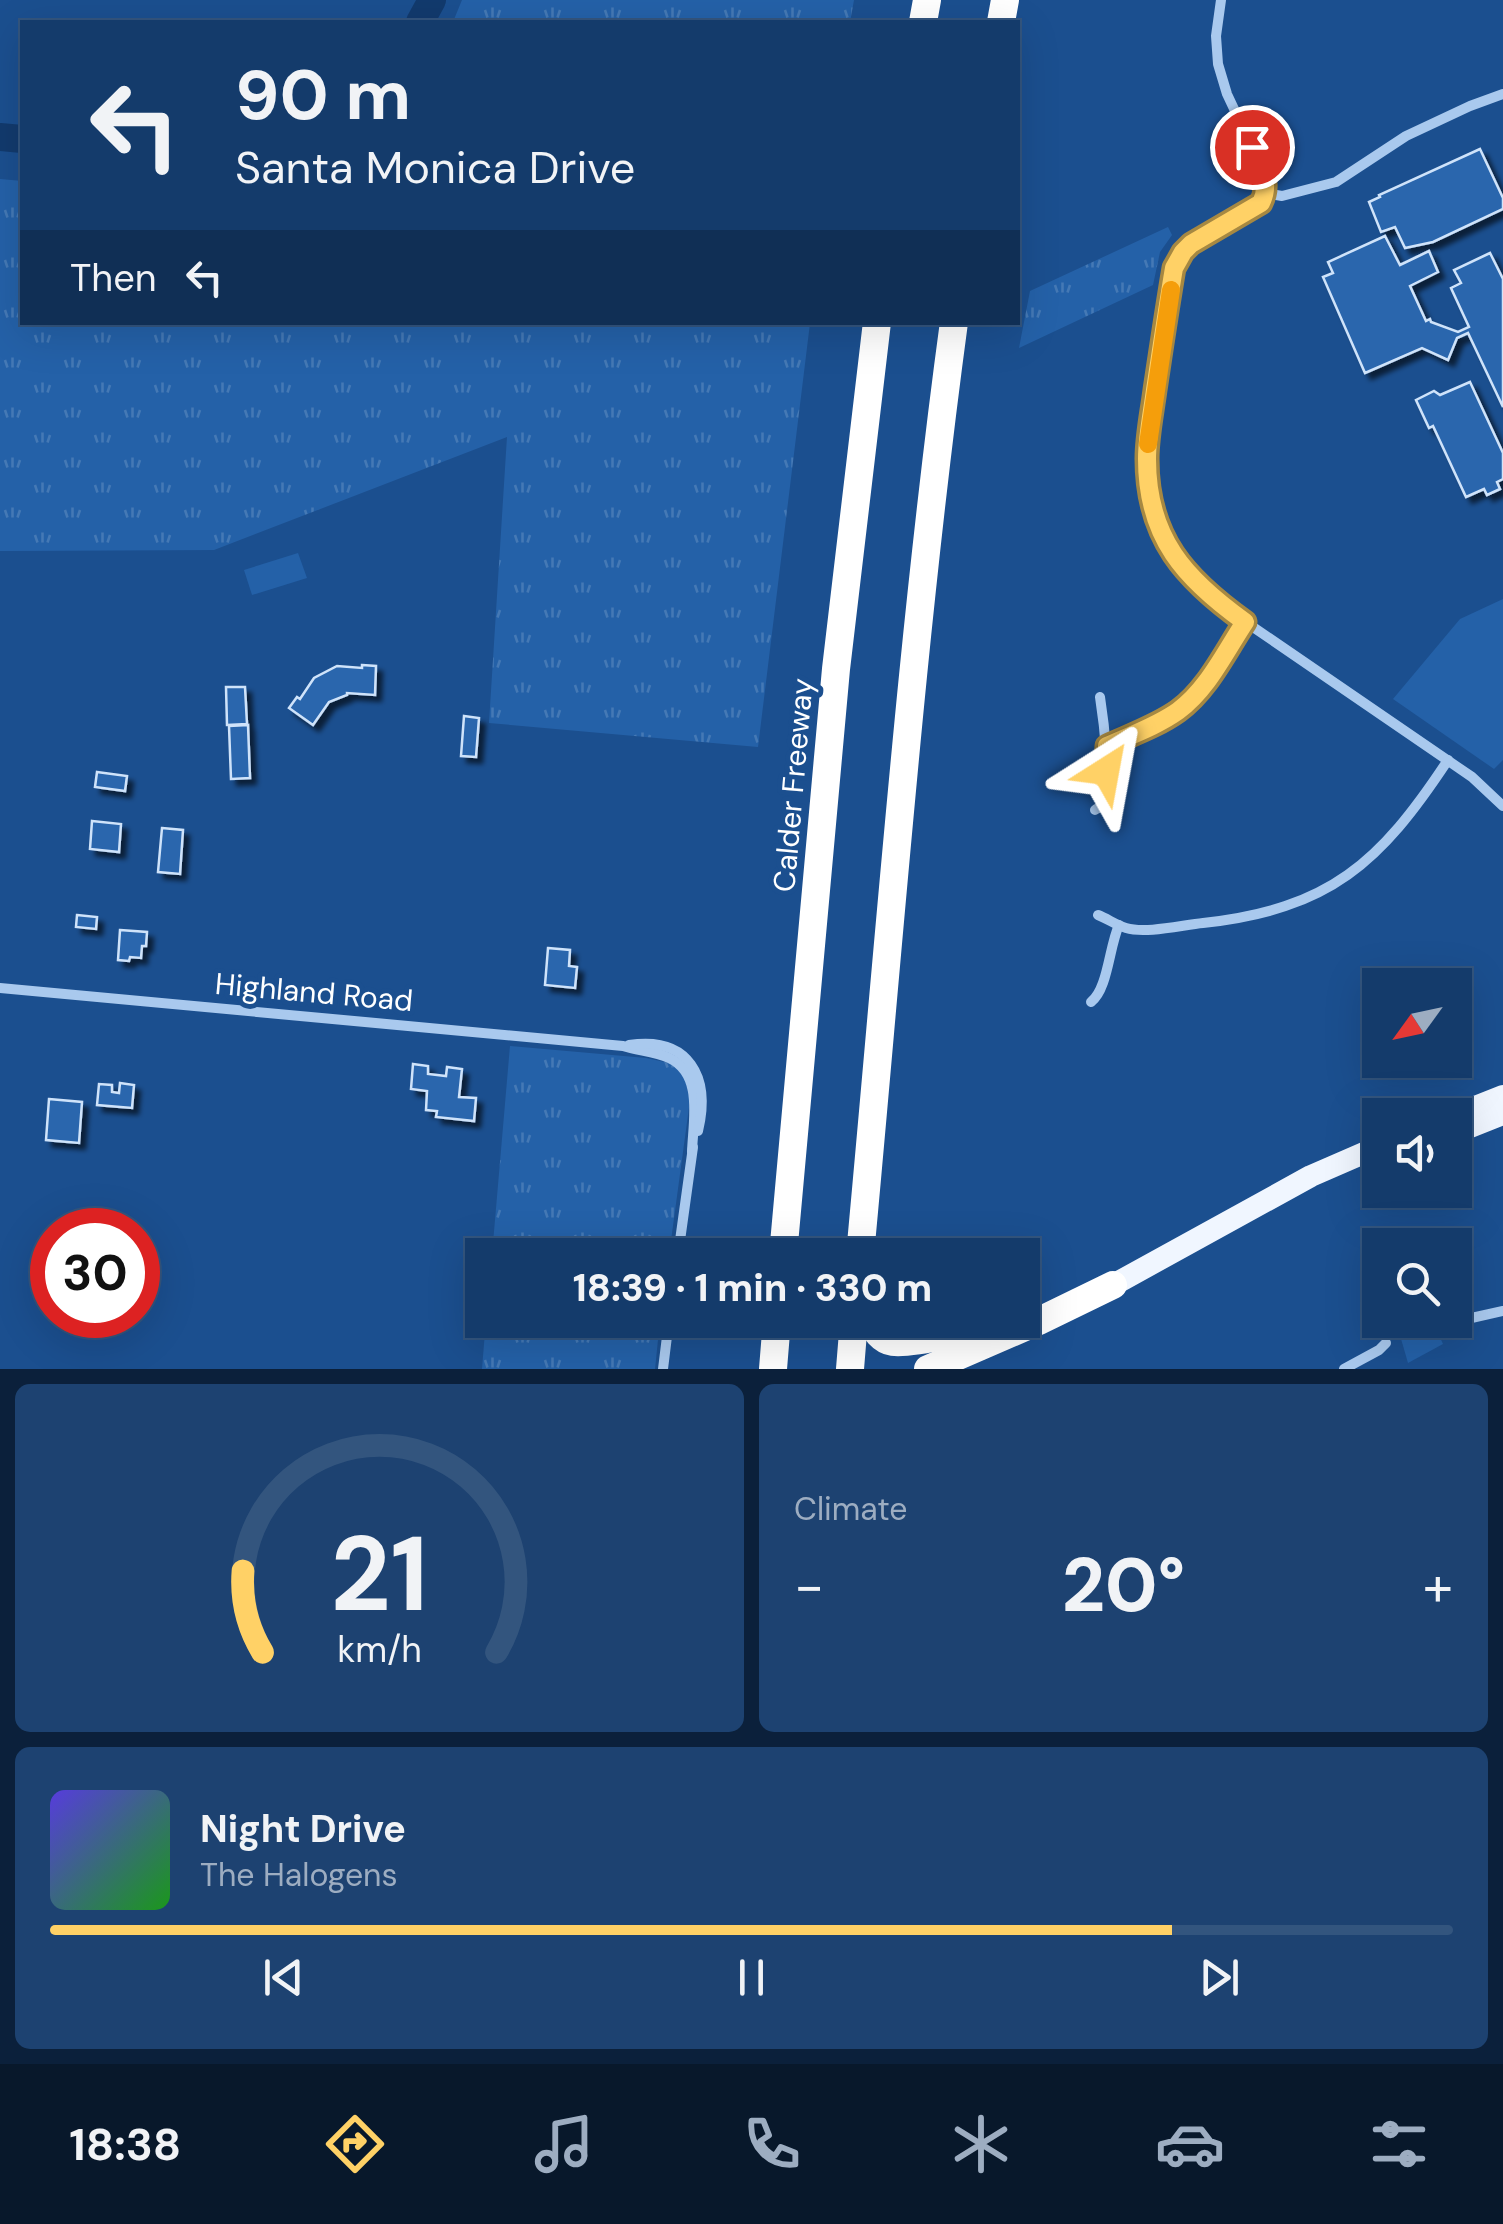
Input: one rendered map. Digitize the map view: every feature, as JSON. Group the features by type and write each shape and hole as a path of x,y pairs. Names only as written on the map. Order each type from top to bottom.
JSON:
{"highway":[{"name":"Calder Freeway","path":"785,1238 836,670 876,325"},
{"path":"862,1238 919,609 954,325"},
{"path":"874,1238 898,974 899,933 894,897"},
{"path":"1040,1310 1113,1285"},
{"path":"928,1369 1113,1285"},
{"path":"773,1369 776,1338"},
{"path":"850,1369 853,1338"},
{"path":"885,1338 898,1342 922,1338"}],"main road":[{"path":"1472,1108 1503,1096"},
{"path":"1472,1126 1503,1114"},
{"path":"1113,1285 1311,1176 1362,1154"},
{"path":"1242,1213 1362,1169"}],"street":[{"path":"1222,0 1216,36 1218,64 1227,94 1265,175 1265,193 1255,208 1191,244 1177,261 1147,459 1158,524 1176,560 1200,588 1448,760 1503,806"},
{"path":"1265,193 1292,194 1336,182 1406,136 1503,94"},
{"path":"1107,746 1159,722 1189,702 1245,622"},
{"path":"1094,810 1105,797 1107,746 1100,697"},
{"path":"1098,915 1119,926 1139,930 1243,918 1310,897 1377,852 1411,813 1448,760"},
{"path":"1091,1002 1099,994 1119,926"},
{"name":"Highland Road","path":"0,988 670,1048 682,1055 700,1081 702,1100 680,1238"},
{"path":"1472,1317 1503,1311"},
{"path":"664,1369 667,1338"},
{"path":"1344,1369 1386,1343"}],"green space":[{"path":"462,0 854,0 850,20 454,20"},
{"path":"0,179 20,181 20,325 810,325 758,747 489,723 507,437 214,550 0,551"},
{"path":"1168,227 1172,235 1160,252 1153,285 1019,348 1030,291"},
{"path":"298,553 307,578 252,595 244,570"},
{"path":"1503,599 1503,760 1494,769 1393,699 1460,619"},
{"path":"510,1046 674,1064 685,1079 690,1100 671,1238 493,1238"},
{"path":"485,1338 658,1338 655,1369 482,1369"},
{"path":"1401,1338 1440,1338 1443,1344 1408,1363"}],"building":[{"path":"1480,149 1503,198 1503,209 1433,242 1405,248 1395,227 1381,232 1369,202"},
{"path":"1385,236 1400,265 1429,251 1438,272 1410,286 1426,321 1430,319 1458,332 1469,327 1451,288 1461,283 1454,270 1490,253 1503,279 1503,407 1468,333 1457,338 1448,360 1422,348 1365,373 1323,277 1333,273 1328,262"},
{"path":"1470,382 1503,453 1503,479 1497,482 1500,489 1487,495 1484,489 1466,497 1433,426 1429,428 1416,400"},
{"path":"337,666 376,666 375,695 347,693 329,702 313,725 289,708 314,678"},
{"path":"226,687 245,687 247,724 227,725"},
{"path":"464,716 479,718 476,757 461,756"},
{"path":"248,725 250,778 231,779 229,726"},
{"path":"97,772 127,776 125,791 95,787"},
{"path":"92,821 121,824 119,852 90,849"},
{"path":"162,828 183,830 180,874 158,872"},
{"path":"77,915 97,917 96,929 76,927"},
{"path":"120,930 147,932 141,958 118,960"},
{"path":"548,948 570,950 569,966 577,967 575,988 545,985"},
{"path":"413,1064 428,1066 428,1074 446,1076 447,1067 462,1069 459,1097 476,1098 474,1121 436,1117 437,1111 426,1110 427,1091 411,1089"},
{"path":"120,1083 134,1085 132,1108 97,1105 99,1084 112,1085 112,1092 119,1093"},
{"path":"49,1099 82,1102 79,1143 46,1140"}],"waterway":[{"path":"421,20 432,0"},
{"path":"0,137 20,139"}],"slow traffic":[{"path":"1148,444 1171,290"}],"route":[{"path":"1106,771 1107,746 1159,722 1189,702 1245,622 1200,588 1176,560 1158,524 1147,459 1174,268 1191,244 1261,203 1265,175 1252,147"}]}
